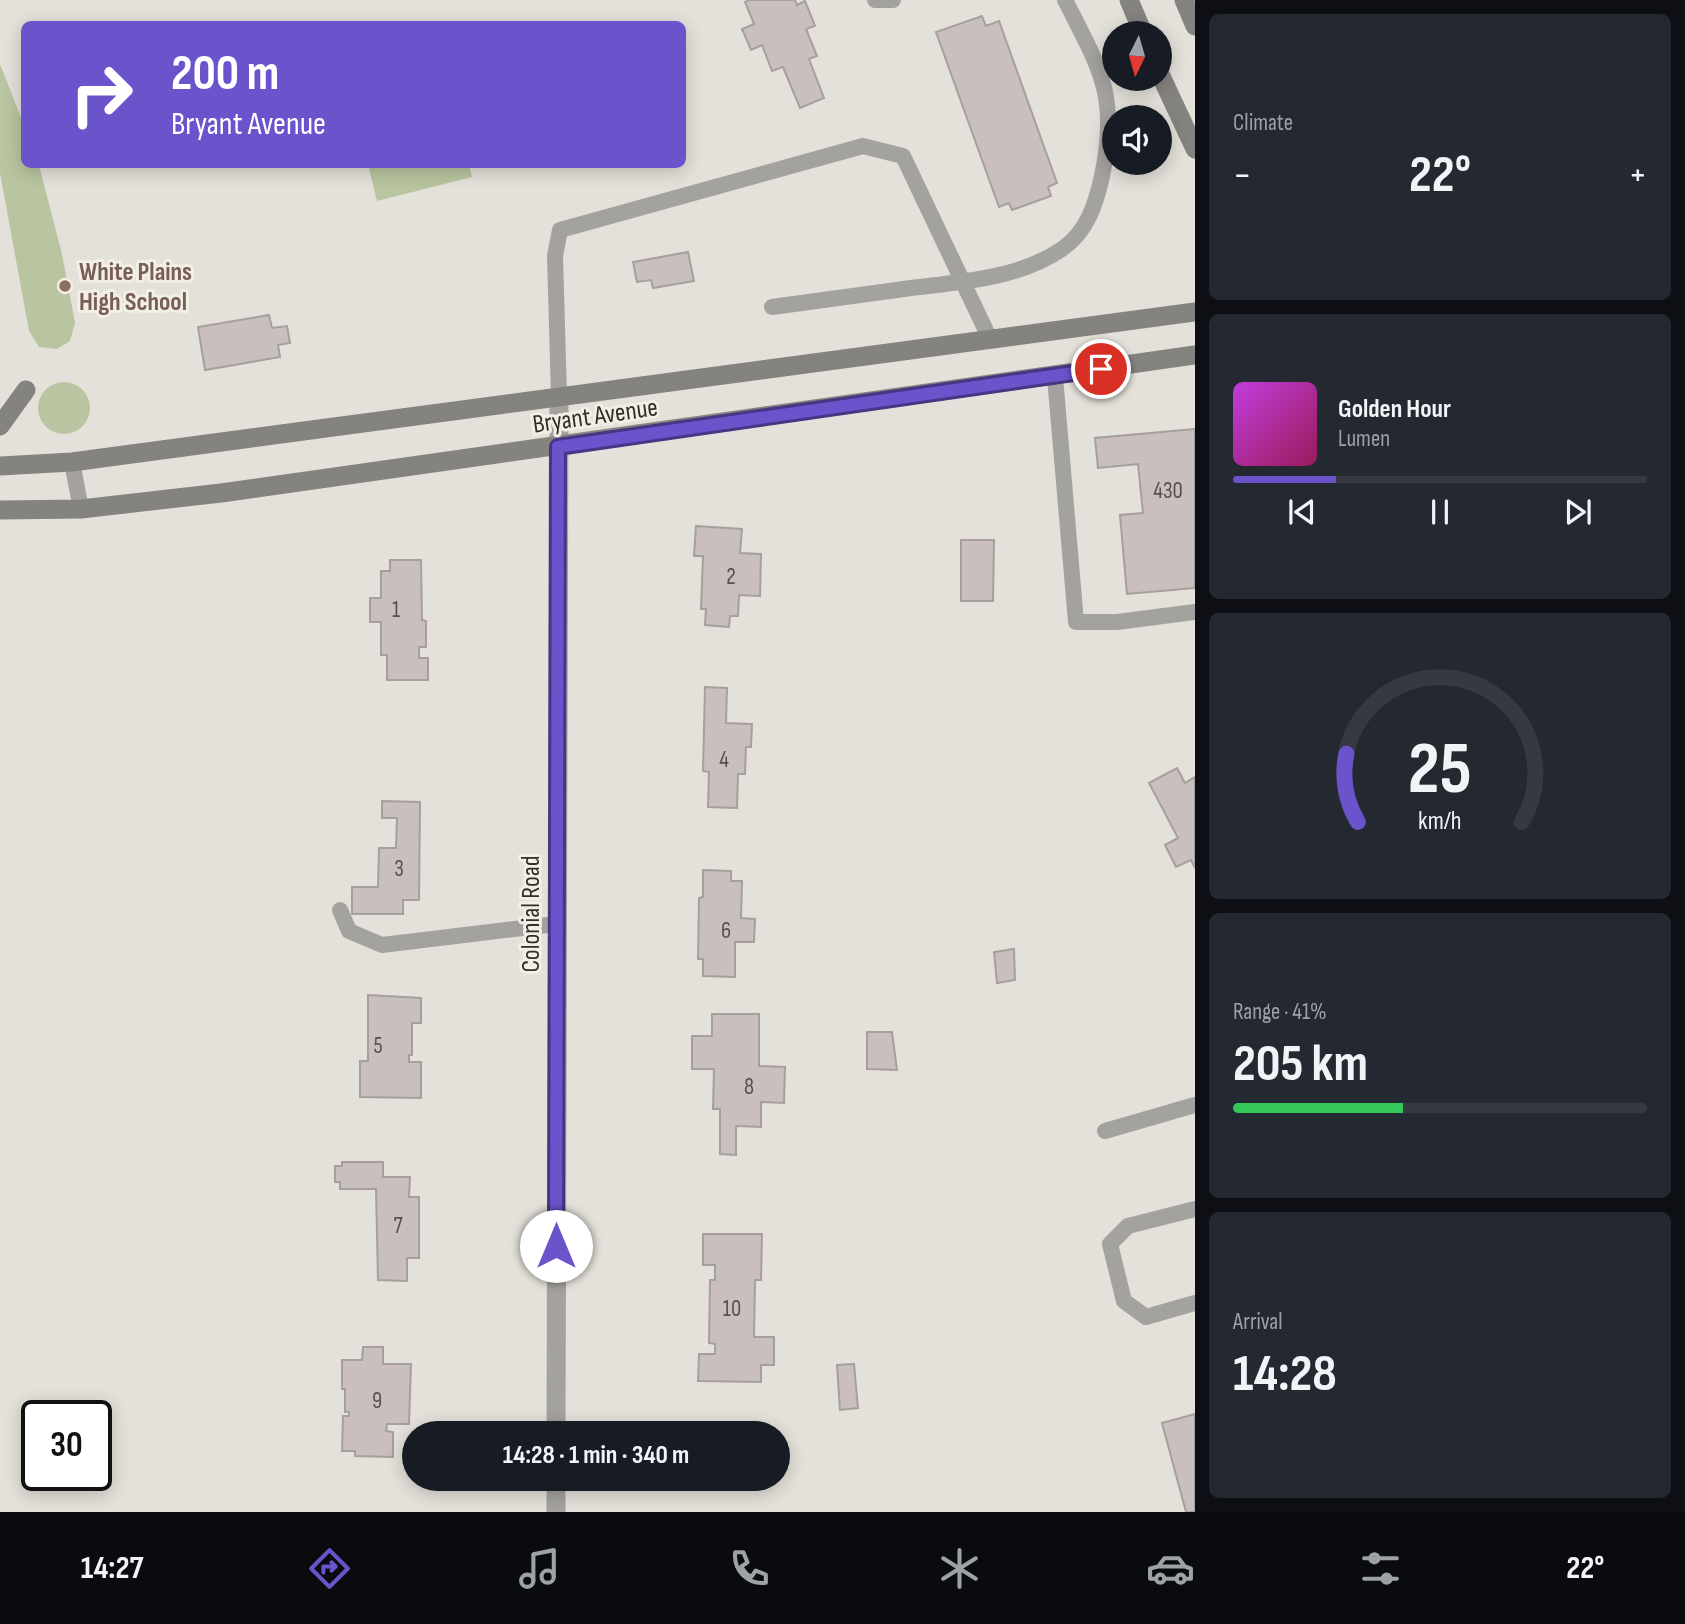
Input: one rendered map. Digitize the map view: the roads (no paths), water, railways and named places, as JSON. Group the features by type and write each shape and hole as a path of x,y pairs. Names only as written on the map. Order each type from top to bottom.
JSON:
{"main road":[{"path":"1129,0 1138,21"},
{"path":"1184,0 1195,26"},
{"path":"1168,91 1195,149"},
{"name":"Bryant Avenue","path":"0,466 72,463 989,337 1195,312"},
{"name":"Bryant Avenue","path":"0,510 81,509 558,447 1195,355"},
{"path":"0,426 26,390"}],"street":[{"name":"Colonial Road","path":"556,1421 559,396"},
{"path":"556,1491 556,1512"}],"lane":[{"path":"875,0 893,0"},
{"path":"772,307 963,282 1014,272 1063,248 1088,222 1108,148 1110,107 1100,68 1065,0"},
{"path":"559,396 555,256 560,230 863,146 903,156 989,337"},
{"path":"1055,376 1076,622 1117,622 1195,612"},
{"path":"72,463 81,509"},
{"path":"340,910 349,931 382,945 556,924"},
{"path":"1105,1131 1195,1105"},
{"path":"1195,1209 1128,1226 1110,1244 1124,1301 1146,1317 1195,1303"}],"place":[{"name":"White Plains High School","path":"65,286"}]}
